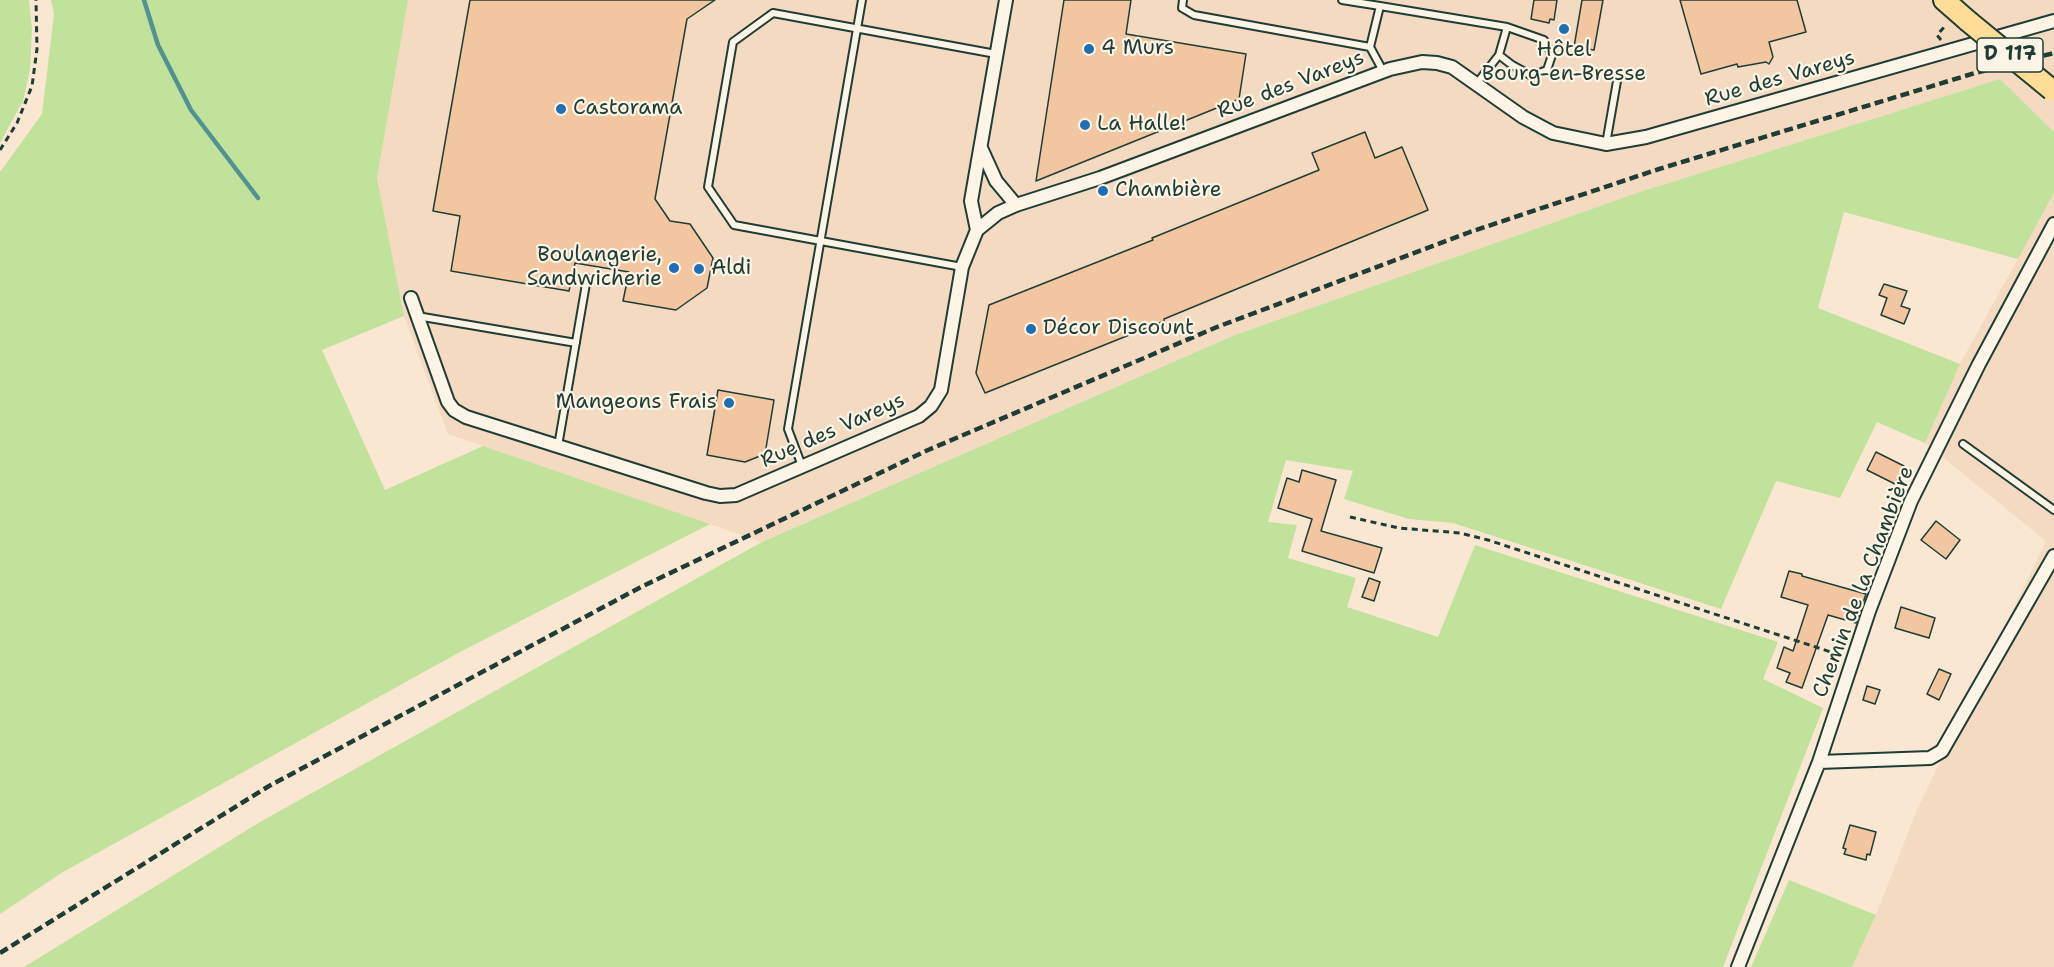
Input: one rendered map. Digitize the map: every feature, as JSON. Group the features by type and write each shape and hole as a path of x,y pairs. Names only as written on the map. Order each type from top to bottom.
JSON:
{"main road":[{"name":"D 117","path":"1956,11 2053,90"}],"street":[{"path":"977,231 971,201 1006,0"},
{"name":"Rue des Vareys","path":"411,298 448,402 454,411 466,417 720,496 736,495 919,416 931,406 941,390 962,267 977,231 998,213 1100,178 1383,71 1422,62 1452,67 1523,117 1552,133 1606,144 1646,137 2054,21"},
{"path":"981,148 996,182 1016,205"},
{"name":"Chemin de la Chambière","path":"1738,967 1819,762 1869,611 1911,501 1978,364 2054,224"},
{"path":"1819,762 1930,758 1942,751 2054,556"}],"lane":[{"path":"802,466 788,429 862,0"},
{"path":"1183,0 1182,8 1194,15 1370,47"},
{"path":"1342,0 1507,27 1544,40 1552,55 1547,70 1532,76 1499,55"},
{"path":"1380,6 1370,47 1383,71"},
{"path":"962,267 734,225 708,188 714,151 733,42 773,14 997,54"},
{"path":"1477,83 1499,55 1507,27"},
{"path":"1606,144 1617,81"},
{"path":"558,446 587,278"},
{"path":"417,315 576,343"},
{"path":"1963,444 2054,510"}],"path":[{"path":"0,150 17,123 32,86 37,49 36,0"},
{"path":"1951,50 1937,35 1956,11"},
{"path":"1350,517 1399,528 1460,533 1488,540 1853,659"}],"shaded area":[{"path":"408,0 2054,0 2054,132 2000,79 1637,193 1235,335 762,542 448,434 404,316 377,178"},
{"path":"2054,193 2054,967 1852,967 1876,915 1917,810 2046,541 1925,443 1960,364"}],"green space":[{"path":"0,0 29,0 32,29 30,70 23,101 0,143"},
{"path":"51,0 408,0 377,178 404,316 322,350 385,490 483,446 710,524 458,653 63,872 0,914 0,172 42,114 54,14"},
{"path":"2000,79 2054,132 2054,193 2018,259 1844,212 1818,308 1960,364 1925,443 1877,422 1840,498 1776,481 1721,609 1453,523 1409,519 1344,499 1353,471 1286,460 1268,522 1297,525 1288,558 1356,578 1347,607 1438,637 1475,545 1778,642 1763,679 1823,708 1723,967 24,967 260,822 762,542 1235,335 1637,193"},
{"path":"1789,880 1876,915 1852,967 1751,967"}],"building":[{"name":"Castorama","path":"470,0 715,0 687,19 655,199 670,221 690,224 713,258 707,288 676,310 623,301 629,272 575,263 569,291 451,271 460,216 433,211"},
{"path":"1064,0 1131,0 1126,34 1246,54 1239,99 1036,181"},
{"path":"1534,0 1557,0 1554,20 1550,19 1549,23 1531,19"},
{"path":"1582,0 1603,0 1594,50 1574,47"},
{"path":"1680,0 1797,0 1806,32 1769,42 1773,57 1769,64 1766,62 1738,67 1737,64 1701,74"},
{"path":"1365,132 1375,158 1402,147 1428,210 985,393 976,373 989,305 1153,240 1152,238 1319,170 1312,153"},
{"path":"1884,284 1907,291 1901,306 1910,309 1904,324 1881,315 1887,298 1879,295"},
{"path":"718,390 774,400 765,454 745,462 707,455"},
{"path":"1876,452 1904,466 1895,484 1867,470"},
{"path":"1302,470 1336,480 1321,531 1382,548 1374,573 1302,551 1312,519 1278,508 1287,478 1299,482"},
{"path":"1936,521 1960,540 1946,559 1921,540"},
{"path":"1789,571 1866,594 1856,623 1828,615 1802,688 1786,682 1790,673 1777,668 1784,647 1793,651 1808,605 1781,597"},
{"path":"1369,578 1380,582 1374,601 1362,597"},
{"path":"1901,607 1935,618 1929,638 1895,628"},
{"path":"1939,669 1951,674 1939,700 1927,694"},
{"path":"1867,686 1880,690 1875,704 1863,700"},
{"path":"1850,825 1876,832 1870,855 1867,854 1866,860 1844,854 1846,849 1843,848"}],"waterway":[{"path":"144,0 158,45 191,110 258,198"}],"railway":[{"path":"0,953 269,786 641,587 928,450 1217,327 1470,232 1659,169 1975,73 2054,53"}],"place":[{"name":"Hôtel Bourg-en-Bresse","path":"1564,29"},
{"name":"4 Murs","path":"1089,49"},
{"name":"Castorama","path":"561,109"},
{"name":"La Halle!","path":"1085,125"},
{"name":"Chambière","path":"1103,191"},
{"name":"Boulangerie, Sandwicherie","path":"674,268"},
{"name":"Aldi","path":"699,269"},
{"name":"Décor Discount","path":"1031,329"},
{"name":"Mangeons Frais","path":"729,403"}]}
